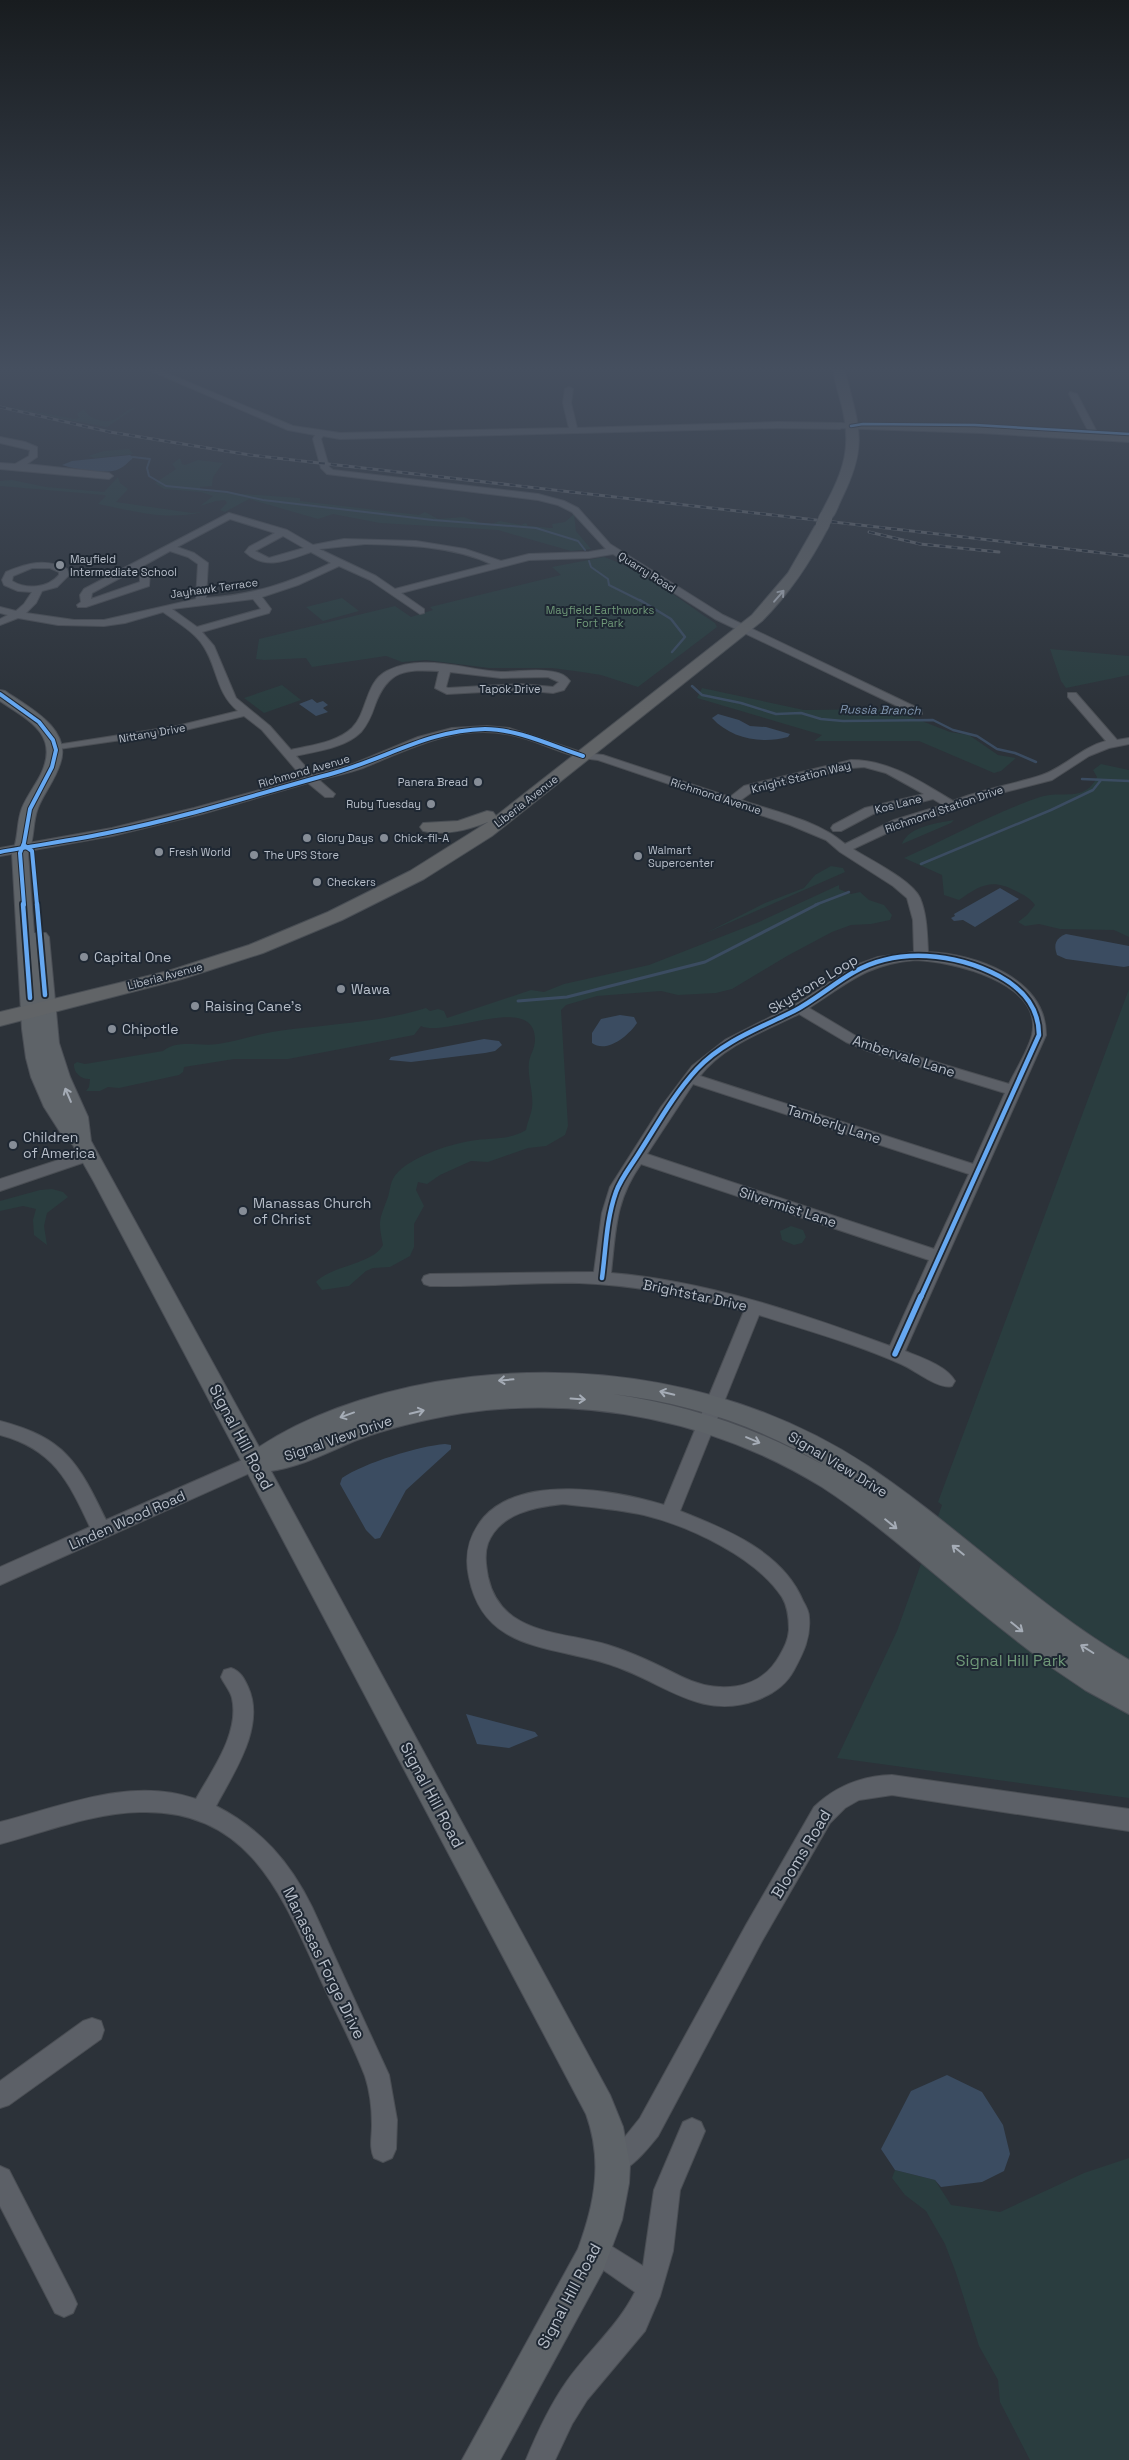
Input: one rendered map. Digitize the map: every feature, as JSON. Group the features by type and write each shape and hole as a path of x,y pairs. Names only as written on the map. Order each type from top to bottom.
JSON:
{"highway":[{"name":"Liberia Avenue","path":"0,1006 38,1003 216,963 256,949 344,912 417,875 468,844 577,754 739,627 770,606 791,582 809,553 818,521 840,482"},
{"name":"Liberia Avenue","path":"0,1019 38,1003 199,954 325,908 410,866 577,754"},
{"path":"429,826 460,826 487,816"}],"main road":[{"path":"0,694 44,728 56,748"},
{"name":"Signal Hill Road","path":"56,748 54,760 28,815 25,846 20,853 23,893 38,1003 52,1052 78,1117 85,1148 599,2106 609,2134 614,2188 595,2249 480,2460"},
{"name":"Signal Hill Road","path":"25,846 32,851 39,920 38,1003"},
{"path":"23,893 32,906 33,919 39,920"},
{"name":"Signal View Drive","path":"254,1463 294,1457 343,1436 423,1411 497,1400 557,1398 604,1401 711,1414 784,1431 857,1472 892,1497 1040,1616 1077,1643 1129,1674"},
{"name":"Signal View Drive","path":"711,1414 839,1486 872,1509 1035,1641 1072,1668 1129,1701"}],"street":[{"name":"Quarry Road","path":"408,482 552,500 579,513 600,540 614,551 739,627 918,712"},
{"path":"86,602 86,593 228,516 284,532 311,548 362,572 420,611"},
{"path":"284,532 252,549 250,552 268,561 311,548 345,542 428,546 485,558 501,565"},
{"path":"169,548 191,555 203,563 202,602"},
{"path":"393,592 538,556 589,555 614,551"},
{"name":"Jayhawk Terrace","path":"0,610 17,615 68,621 108,623 164,608 255,596 292,585 340,562"},
{"path":"0,622 17,615 31,605 38,589 59,582 64,575 64,571 52,566 31,566 14,571 7,578 8,583 16,588 38,589"},
{"path":"68,621 86,602 145,584 145,572 133,567"},
{"path":"195,631 265,611 266,609 255,596"},
{"path":"164,608 195,631 212,650 231,700 294,753 315,778"},
{"name":"Tapok Drive","path":"294,753 339,740 355,730 363,721 381,681 390,674 415,667 445,669 501,675 551,675 562,678 565,683 554,690 521,687 447,691 440,687 445,669"},
{"path":"1072,695 1114,743"},
{"name":"Nittany Drive","path":"56,748 177,729 246,712"},
{"name":"Richmond Avenue","path":"0,852 144,825 380,758 434,735 458,730 487,728 509,731 577,754 599,757 812,829 833,839 844,849 898,883 913,897 920,920 921,955"},
{"name":"Richmond Station Drive","path":"844,849 898,823 953,806 981,794 1048,777 1085,754 1114,743 1129,740"},
{"name":"Richmond Avenue","path":"577,754 590,764 769,823 819,843 844,849"},
{"name":"Knight Station Way","path":"732,801 748,789 863,763 881,767 953,806"},
{"name":"Kos Lane","path":"837,828 869,811 934,795"},
{"name":"Richmond Avenue","path":"0,847 25,846"},
{"name":"Skystone Loop","path":"602,1278 610,1211 622,1178 691,1078 709,1058 722,1049 799,1008 869,964 889,958 921,955 965,963 986,970 1014,986 1032,1003 1040,1024 1039,1035 895,1354"},
{"name":"Ambervale Lane","path":"799,1008 851,1039 873,1048 1015,1091"},
{"name":"Tamberly Lane","path":"691,1078 978,1171"},
{"path":"0,1185 85,1148"},
{"name":"Silvermist Lane","path":"638,1157 939,1257"},
{"name":"Brightstar Drive","path":"430,1280 550,1277 602,1278 681,1290 754,1307 895,1354 919,1364 946,1381"},
{"path":"669,1515 754,1307"},
{"path":"0,1428 36,1440 64,1460 75,1475 102,1531"},
{"name":"Linden Wood Road","path":"0,1576 254,1463"},
{"path":"544,1496 563,1496 640,1507 669,1515 703,1529 753,1556 768,1567 793,1595 801,1621 800,1634 794,1652 784,1669 770,1684 756,1691 736,1697 704,1696 637,1665 603,1653 525,1633 496,1616 482,1591 474,1559 477,1545 492,1520 517,1504 544,1496"},
{"path":"202,1810 235,1746 241,1726 244,1709 242,1697 231,1677"},
{"name":"Blooms Road","path":"613,2162 633,2147 649,2128 754,1933 822,1815 833,1803 846,1794 862,1788 892,1785 1129,1820"},
{"name":"Manassas Forge Drive","path":"0,1833 109,1804 165,1801 202,1810 238,1828 259,1848 292,1891 377,2075 384,2103 385,2128 383,2149"},
{"path":"0,2096 92,2030"},
{"path":"540,2460 577,2390 635,2320 651,2287 660,2251 667,2190 692,2132"},
{"path":"0,2179 64,2304"},
{"path":"595,2249 651,2287"}],"green space":[{"path":"0,482 21,482 46,487 104,492 114,482 120,482 128,489 116,502 192,513 202,512 175,516 150,514 98,504 106,496 104,495 0,486"},
{"path":"212,482 212,486 200,487 201,491 300,498 300,501 419,515 425,512 438,519 464,517 480,523 492,524 500,521 553,528 552,524 565,522 574,514 576,531 591,549 571,551 498,530 380,523 333,514 318,519 249,499 225,512 220,510 227,503 225,500 200,506 213,496 201,492 164,489 155,483"},
{"name":"Mayfield Earthworks Fort Park","path":"604,557 648,578 715,623 717,627 638,687 601,675 552,668 489,668 426,660 402,662 386,656 312,667 306,658 256,659 259,639 395,606 411,617 433,610 430,607 561,575 552,567"},
{"path":"342,598 359,611 323,621 306,607"},
{"path":"1050,649 1129,656 1129,675 1066,688 1061,681"},
{"path":"282,685 301,700 264,713 244,698"},
{"path":"702,688 804,710 891,709 950,732 969,735 998,755 1016,758 1001,771 994,773 919,741 814,741 822,735 697,698"},
{"path":"1101,764 1129,770 1129,937 1114,930 1060,929 1039,924 1025,926 1018,922 1035,905 1022,894 1008,887 993,884 973,890 959,900 944,895 942,875 904,858 1023,803 1048,795 1072,794 1086,790 1097,777 1093,770"},
{"path":"954,820 951,823 902,844 917,829"},
{"path":"831,866 843,868 845,872 706,933 765,903 804,888 815,875"},
{"path":"839,885 839,889 851,894 860,892 869,900 884,905 892,915 890,920 871,924 851,925 832,932 732,989 716,993 678,995 661,991 597,996 566,1005 561,1010 568,1126 565,1135 546,1146 528,1148 488,1162 471,1161 440,1175 427,1184 418,1182 416,1190 424,1206 414,1224 414,1247 410,1256 390,1267 373,1268 366,1271 349,1286 322,1290 316,1282 323,1276 378,1252 383,1245 380,1230 381,1216 392,1181 398,1172 416,1159 451,1145 512,1136 526,1130 532,1102 529,1068 535,1040 531,1026 521,1019 506,1017 433,1028 421,1026 414,1035 288,1059 234,1059 184,1067 183,1072 179,1075 119,1088 108,1087 100,1091 86,1091 89,1087 90,1079 79,1075 74,1067 74,1064 77,1062 85,1064 163,1051 175,1045 218,1044 278,1031 390,1017 426,1008 430,1011 438,1009 444,1011 447,1018 531,990 544,992 564,984 649,965 759,922"},
{"name":"Signal Hill Park","path":"1129,989 1129,1798 837,1758 897,1631 942,1505 938,1502"},
{"path":"52,1189 63,1192 68,1197 47,1213 44,1226 47,1245 34,1235 33,1220 36,1209 23,1206 0,1211 0,1201 40,1190"},
{"path":"791,1226 803,1230 806,1237 802,1243 794,1245 782,1240 780,1231"},
{"path":"1129,2158 1129,2460 1030,2460 1000,2402 998,2380 979,2346 945,2244 926,2211 905,2195 892,2178 895,2170 935,2180 951,2205 1000,2212 1084,2173"}],"water":[{"path":"312,699 317,703 323,701 328,705 323,708 328,712 316,716 299,704"},
{"path":"718,714 739,720 750,726 766,727 790,734 788,737 768,740 747,738 728,731 712,718"},
{"path":"1000,888 1019,899 975,927 963,920 954,921 951,918 955,916 954,914"},
{"path":"1066,934 1129,946 1129,966 1124,967 1066,959 1057,955 1056,942"},
{"path":"620,1015 634,1017 637,1023 629,1033 611,1045 598,1046 592,1043 592,1033 601,1019"},
{"path":"484,1039 499,1041 502,1045 495,1051 485,1053 411,1062 389,1060 391,1057"},
{"path":"445,1444 451,1445 451,1449 406,1490 380,1538 375,1539 366,1530 340,1484 342,1478 392,1456"},
{"path":"466,1714 535,1732 538,1736 509,1748 477,1744"},
{"path":"947,2075 982,2092 1003,2125 1010,2154 1004,2171 982,2182 941,2187 935,2180 895,2170 881,2149 911,2091"}],"waterway":[{"name":"Russia Branch","path":"159,482 166,486 227,492 263,500 433,520 536,528 578,541 585,550"},
{"name":"Russia Branch","path":"589,561 591,567 608,579 609,585 643,602"},
{"name":"Russia Branch","path":"640,600 671,619 685,637 672,652"},
{"name":"Russia Branch","path":"692,686 702,695 741,703 776,714 801,713 821,719 843,721 933,720 953,730 977,736 997,749 1015,753 1036,762"},
{"name":"Russia Branch","path":"1082,779 1129,781"},
{"path":"921,864 1051,810 1093,790 1101,780"},
{"path":"815,905 849,892"},
{"path":"518,1001 567,997 705,962 818,904"}],"railway":[{"path":"483,482 1129,556"},
{"path":"869,532 920,544 999,552"}],"cycle path":[{"path":"0,694 39,722 47,730 56,750 52,767 30,809 24,843 20,853 30,998"},
{"path":"0,852 112,832 198,811 357,766 422,739 452,731 487,729 509,731 583,756"},
{"path":"25,846 32,851 45,995"},
{"path":"602,1278 608,1224 618,1187 659,1121 689,1079 707,1059 730,1043 811,1001 852,973 878,961 896,957 915,956 954,959 990,971 1020,990 1031,1003 1038,1017 1039,1035 895,1354"}],"place":[{"name":"Mayfield Intermediate School","path":"60,565"},
{"name":"Panera Bread","path":"478,782"},
{"name":"Ruby Tuesday","path":"431,804"},
{"name":"Glory Days","path":"307,838"},
{"name":"Chick-fil-A","path":"384,838"},
{"name":"Fresh World","path":"159,852"},
{"name":"The UPS Store","path":"254,855"},
{"name":"Walmart Supercenter","path":"638,856"},
{"name":"Checkers","path":"317,882"},
{"name":"Capital One","path":"84,957"},
{"name":"Wawa","path":"341,989"},
{"name":"Raising Cane's","path":"195,1006"},
{"name":"Chipotle","path":"112,1029"},
{"name":"Children of America","path":"13,1145"},
{"name":"Manassas Church of Christ","path":"243,1211"}]}
